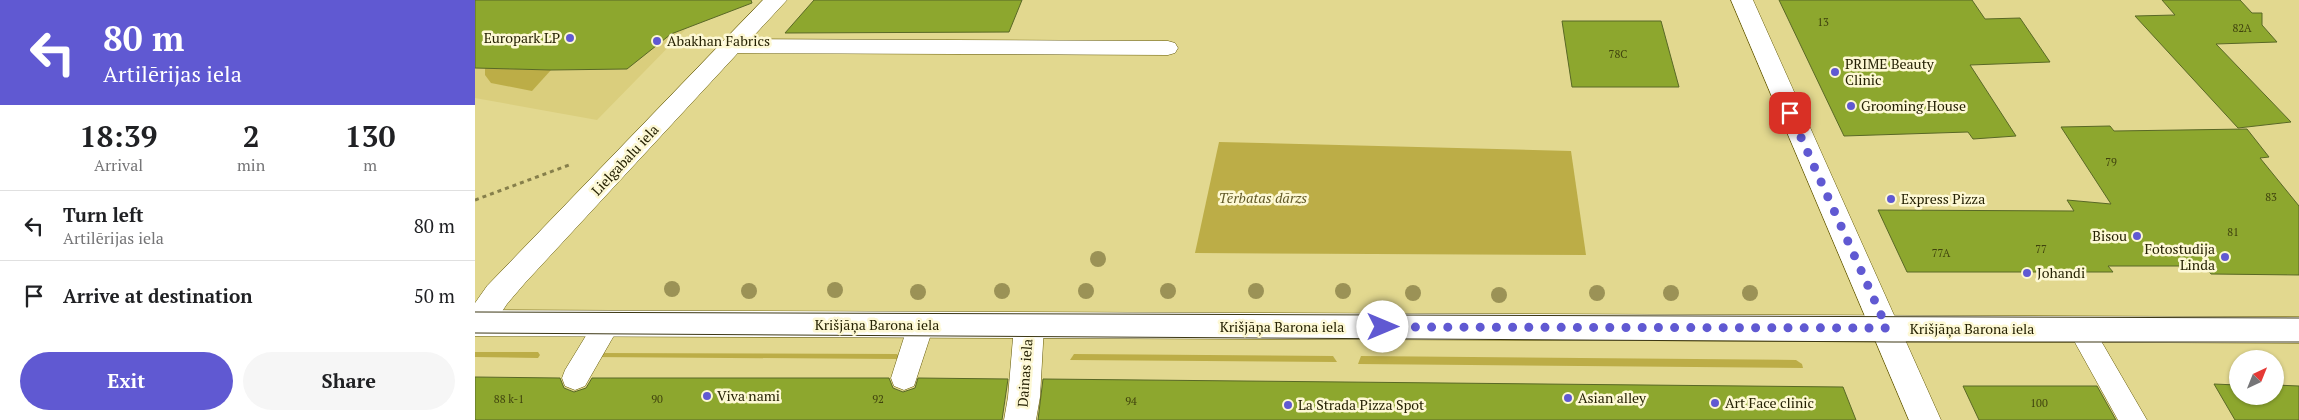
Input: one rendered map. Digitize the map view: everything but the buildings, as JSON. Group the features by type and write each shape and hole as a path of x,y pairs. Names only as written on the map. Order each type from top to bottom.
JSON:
{"street":[{"name":"Lielgabalu iela","path":"476,322 503,288 775,0"},
{"path":"1742,0 1797,130 1887,328 1925,420"},
{"name":"Krišjāņa Barona iela","path":"476,322 1029,326 2299,330"},
{"name":"Dainas iela","path":"1020,420 1025,401 1025,371 1029,326"}],"lane":[{"path":"732,46 1168,48"},
{"path":"575,378 607,324"},
{"path":"904,378 921,325"},
{"path":"2081,330 2133,420"}],"path":[{"path":"475,200 569,165"}],"shaded area":[{"name":"Europark LP","path":"475,0 687,28 597,120 475,98"}],"green space":[{"path":"485,68 551,70 532,91 491,83 485,75"},
{"name":"Tērbatas dārzs","path":"1219,142 1571,151 1586,255 1195,253"},
{"path":"475,352 538,352 540,355 538,358 475,357"},
{"path":"596,353 897,354 899,356 897,359 591,357"},
{"path":"1074,354 1333,356 1337,362 1070,360"},
{"path":"1361,356 1796,360 1802,364 1803,368 1358,364"}],"tram line":[{"path":"475,312 2299,318"},
{"path":"475,333 1893,342 2299,342"}],"place":[{"name":"Europark LP","path":"570,38"},
{"name":"Abakhan Fabrics","path":"657,41"},
{"name":"PRIME Beauty Clinic","path":"1835,72"},
{"name":"Grooming House","path":"1851,106"},
{"name":"Express Pizza","path":"1891,199"},
{"name":"Bisou","path":"2137,236"},
{"name":"Fotostudija Linda","path":"2225,257"},
{"name":"Johandi","path":"2027,273"},
{"name":"Viva nami","path":"707,396"},
{"name":"Asian alley","path":"1568,398"},
{"name":"Art Face clinic","path":"1715,403"},
{"name":"La Strada Pizza Spot","path":"1288,405"}],"route":[{"path":"1383,327 1887,328 1790,113"}]}
